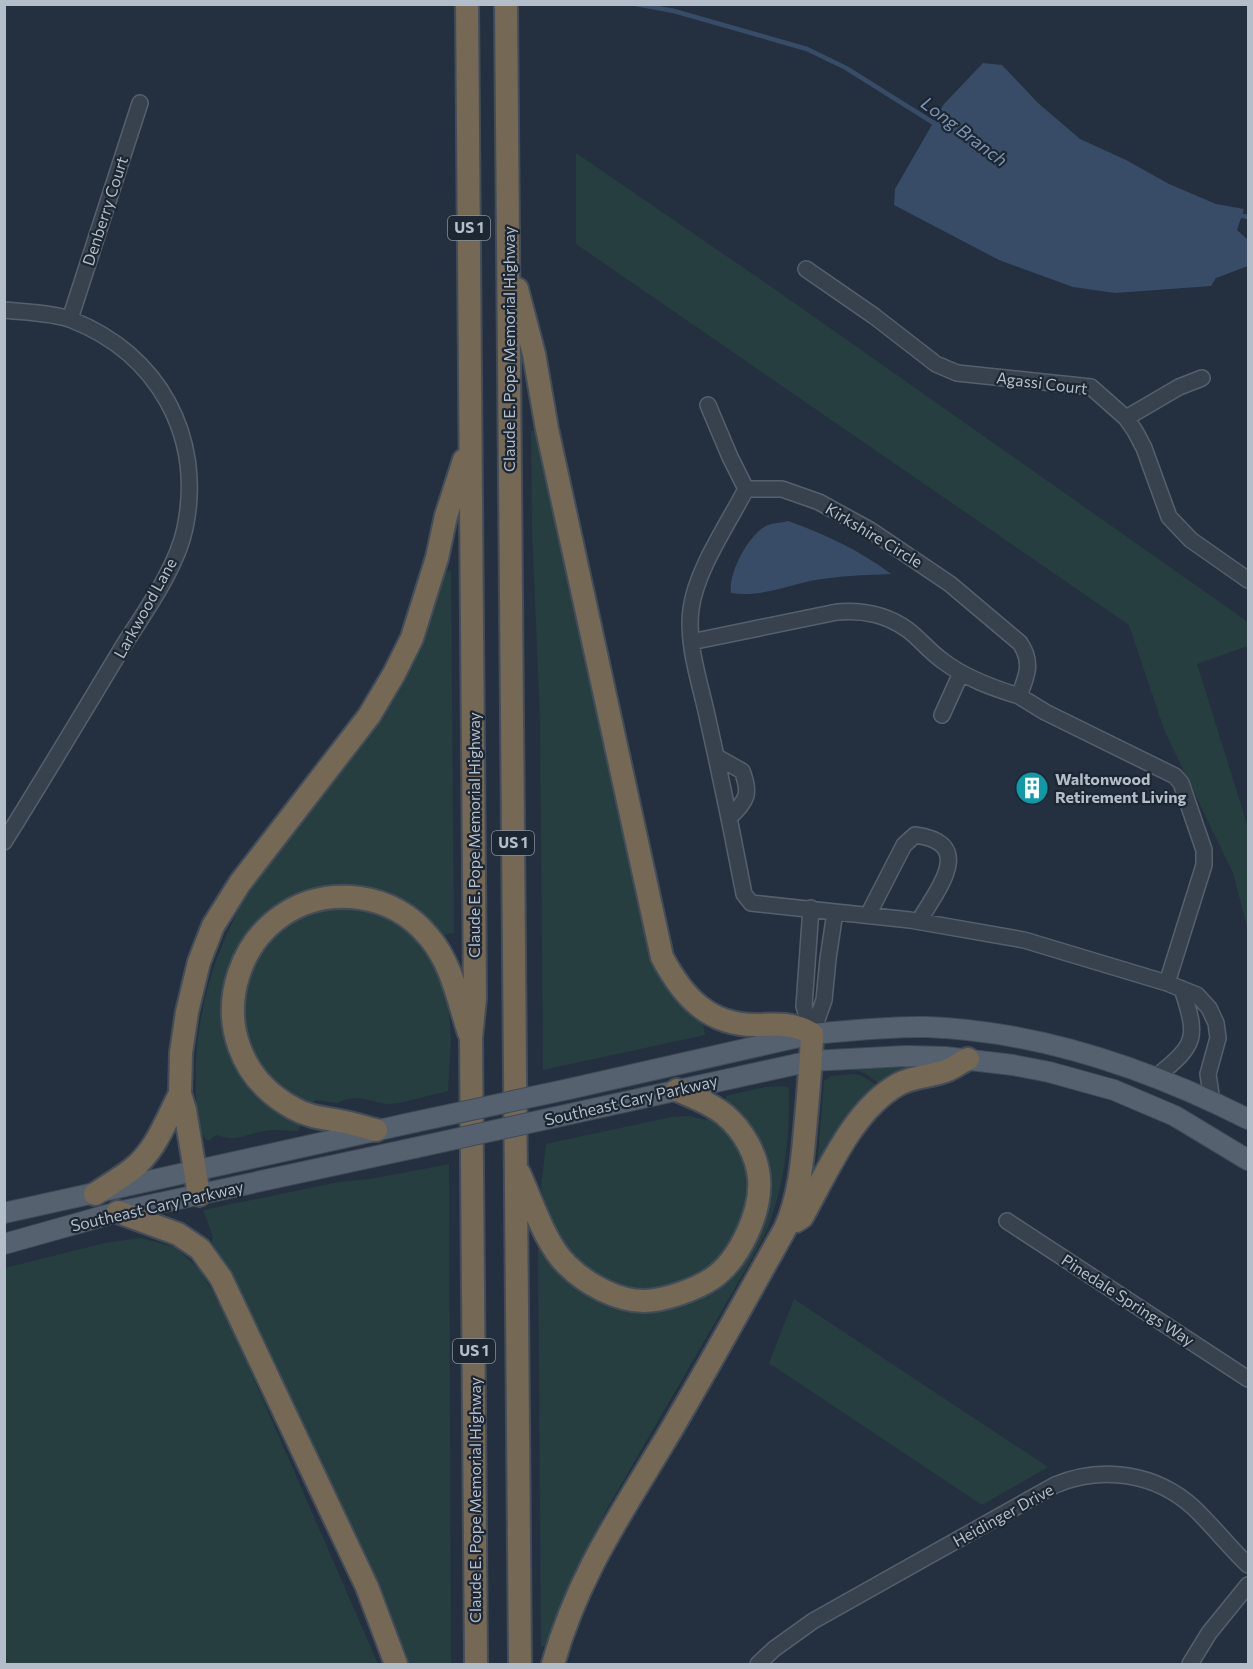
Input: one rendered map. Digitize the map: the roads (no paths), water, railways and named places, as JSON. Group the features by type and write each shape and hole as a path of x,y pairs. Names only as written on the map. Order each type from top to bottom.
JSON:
{"highway":[{"name":"Claude E. Pope Memorial Highway","path":"467,4 475,987 471,1038 476,1665"},
{"name":"Claude E. Pope Memorial Highway","path":"506,4 520,1665"},
{"path":"509,256 534,354 547,429 662,957 674,980 705,1012 737,1023 793,1026 803,1028 812,1034 800,1183 793,1212 663,1442 601,1545 573,1603 553,1665"},
{"path":"199,1195 185,1110 180,1094 181,1053 187,1012 199,962 213,926 240,884 369,716 394,674 412,638 446,516 470,442"},
{"path":"376,1130 344,1121 325,1120 293,1109 264,1086 248,1066 234,1027 232,998 239,971 253,945 262,934 282,916 294,909 332,897 372,900 397,909 431,938 440,953 451,974 471,1038"},
{"path":"785,1229 802,1217 856,1124 879,1098 898,1084 915,1076 946,1071 968,1059"},
{"path":"515,1163 554,1247 566,1265 600,1289 621,1297 644,1301 683,1293 713,1277 734,1256 747,1234 757,1204 759,1178 752,1151 738,1128 725,1115 711,1106 677,1090"},
{"path":"94,1194 132,1170 144,1158 158,1140 180,1094"},
{"path":"118,1212 178,1234 200,1249 221,1278 367,1587 396,1665"}],"main road":[{"name":"Southeast Cary Parkway","path":"4,1213 812,1034 852,1029 926,1027 989,1033 1063,1049 1156,1077 1248,1119"},
{"name":"Southeast Cary Parkway","path":"4,1244 118,1212 811,1061 906,1056 968,1059 1049,1072 1114,1090 1175,1116 1248,1160"}],"street":[{"name":"Denberry Court","path":"70,319 140,103"},
{"name":"Agassi Court","path":"806,269 946,369 957,373 1091,387 1126,418 1144,448 1169,517 1191,540 1248,580"},
{"name":"Larkwood Lane","path":"4,310 70,319 110,340 147,370 174,412 188,454 190,495 185,529 165,578 4,842"},
{"path":"1126,418 1179,387 1202,378"},
{"path":"708,405 746,489 711,554 694,594 691,610 691,642 730,817 744,894 751,903 919,921 1024,940 1167,983 1197,995 1209,1008 1216,1023 1218,1038 1208,1074 1212,1101"},
{"name":"Kirkshire Circle","path":"746,489 782,489 819,502 870,530 950,584 1014,636 1026,652 1029,665 1028,675 1019,696"},
{"path":"691,642 837,612 856,611 876,614 909,630 942,661 961,673 1019,696 1045,712 1175,776 1181,783 1204,850 1204,865 1167,983"},
{"path":"942,715 961,673"},
{"path":"717,757 742,771 748,788 744,803 730,817"},
{"path":"868,915 904,845 915,835 924,836 932,837 942,843 947,849 949,862 946,873 919,921"},
{"path":"811,909 804,1006 812,1034"},
{"path":"812,1034 824,1000 836,912"},
{"path":"1156,1077 1186,1049 1192,1036 1192,1022 1182,989"},
{"name":"Pinedale Springs Way","path":"1007,1221 1248,1378"},
{"name":"Heidinger Drive","path":"758,1665 774,1649 813,1621 1055,1485 1074,1477 1092,1474 1122,1474 1162,1485 1194,1508 1248,1565"},
{"path":"1190,1665 1209,1634 1248,1585"}],"water":[{"path":"983,63 1002,65 1038,103 1080,139 1126,160 1169,184 1216,204 1244,209 1237,230 1248,240 1248,266 1216,278 1211,286 1115,293 1073,287 999,260 894,205 895,189 944,104"},
{"path":"788,521 841,543 867,557 891,574 830,578 761,593 731,593 732,576 751,539 766,526"}],"waterway":[{"name":"Long Branch","path":"636,4 674,11 807,49 846,68 937,125"},
{"name":"Long Branch","path":"1238,215 1248,217"}],"place":[{"name":"Waltonwood Retirement Living","path":"1032,788"}]}
